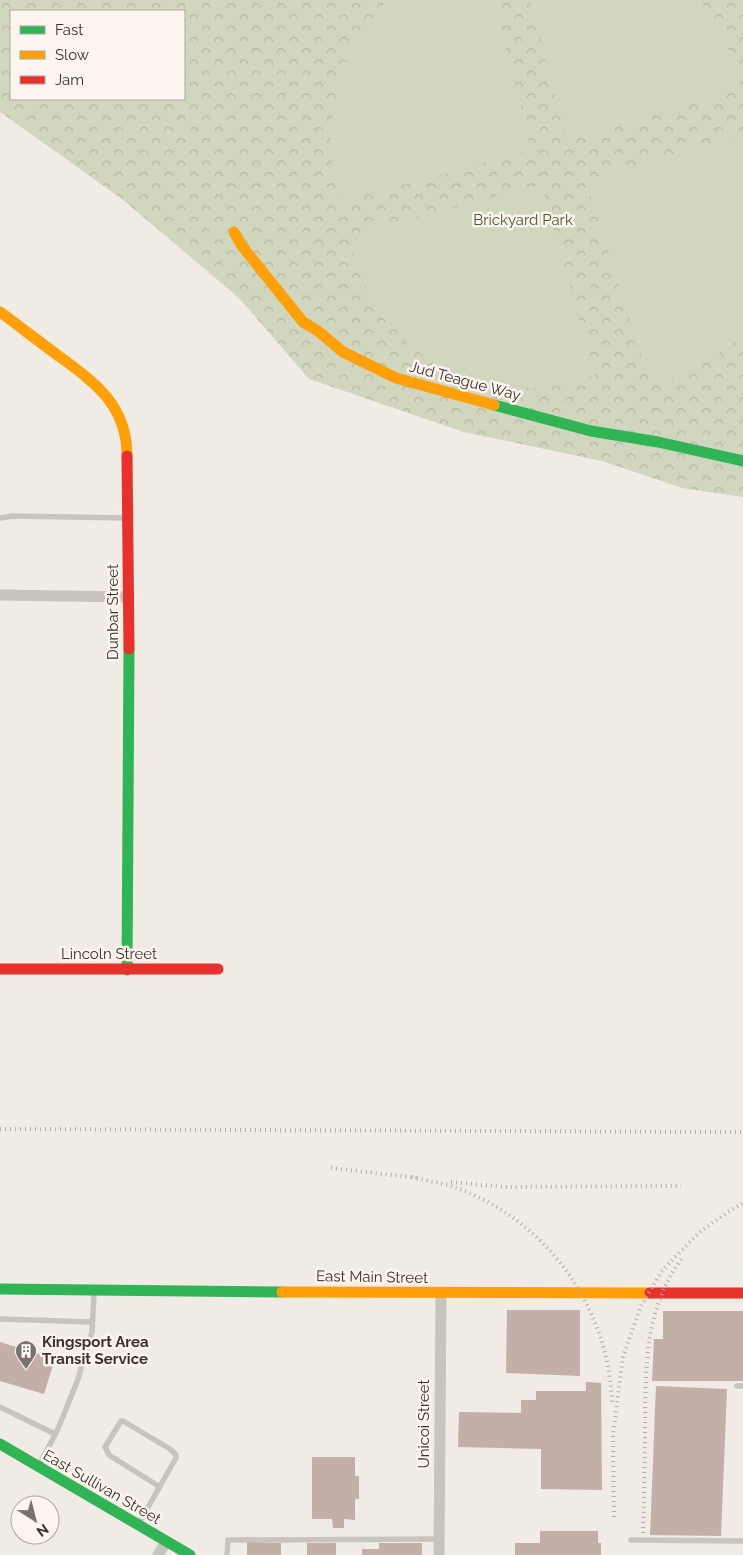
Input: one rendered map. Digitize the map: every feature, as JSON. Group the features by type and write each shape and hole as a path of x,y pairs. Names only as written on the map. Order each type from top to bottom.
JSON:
{"street":[{"name":"Jud Teague Way","path":"234,232 242,246 303,322 318,331 343,352 372,367 405,380 591,431 658,442 743,461"},
{"name":"Dunbar Street","path":"0,312 90,379 104,393 112,405 121,421 127,438 129,597 127,970"},
{"path":"0,595 129,597"},
{"name":"Lincoln Street","path":"0,969 218,969"},
{"name":"East Main Street","path":"0,1289 440,1293 743,1293"},
{"name":"Unicoi Street","path":"439,1555 440,1293"},
{"name":"East Sullivan Street","path":"0,1444 190,1555"},
{"path":"158,1555 166,1542"}],"lane":[{"path":"0,518 12,516 128,518"},
{"path":"38,1466 55,1434 76,1382 92,1332 94,1290"},
{"path":"0,1319 92,1322"},
{"path":"0,1406 55,1434"},
{"path":"138,1525 176,1458 174,1452 121,1421 105,1447 106,1451 109,1455 160,1486"},
{"path":"227,1555 228,1540 439,1539"},
{"path":"632,1540 743,1541"}],"green space":[{"name":"Brickyard Park","path":"0,0 743,0 743,497 682,488 602,461 464,432 309,379 239,298 122,199 0,112"},
{"path":"387,0 494,0 529,139 524,152 341,202 336,188 331,149 335,103 340,80 359,38"},
{"path":"530,0 698,0 707,9 720,30 742,89 577,138 566,132"},
{"path":"743,135 743,336 721,352 687,372 651,386 587,184 594,177"},
{"path":"534,186 543,190 595,376 544,388 516,388 441,368 409,345 381,314 362,280 347,237"}],"building":[{"path":"507,1310 580,1310 580,1376 506,1373"},
{"path":"663,1311 743,1311 743,1381 652,1381 654,1339 663,1339"},
{"name":"Kingsport Area Transit Service","path":"0,1342 55,1359 44,1394 0,1381"},
{"path":"586,1382 601,1383 602,1490 541,1489 541,1449 458,1447 459,1412 521,1413 521,1400 536,1400 536,1391 586,1391"},
{"path":"656,1386 727,1389 721,1536 650,1535"},
{"path":"312,1457 355,1457 355,1476 359,1476 359,1499 355,1499 355,1520 344,1519 344,1528 333,1528 332,1519 312,1519"},
{"path":"540,1531 598,1531 601,1555 515,1555 515,1543 540,1543"},
{"path":"247,1542 281,1543 281,1555 247,1555"},
{"path":"307,1543 336,1543 336,1555 307,1555"},
{"path":"379,1543 422,1543 422,1555 362,1555 362,1549 379,1549"}],"railway":[{"path":"0,1129 743,1132"},
{"path":"331,1168 418,1178"},
{"path":"412,1177 457,1188 489,1203 519,1222 545,1245 567,1272 585,1301 599,1334 608,1368 612,1403"},
{"path":"451,1182 504,1187 681,1186"},
{"path":"614,1517 613,1434 623,1357 640,1308 661,1272 678,1254 701,1231 743,1203"},
{"path":"643,1533 647,1360 654,1318 660,1298 682,1258"}],"traffic: fast":[{"path":"494,405 591,431 658,442 743,461"},
{"path":"127,970 129,649"},
{"path":"0,1289 282,1292"},
{"path":"0,1444 190,1555"}],"traffic: slow":[{"path":"234,232 242,246 303,322 318,331 343,352 396,378 494,405"},
{"path":"0,312 83,374 106,396 115,408 121,422 126,438 127,456"},
{"path":"282,1292 650,1293"}],"traffic: jam":[{"path":"127,456 129,649"},
{"path":"0,969 218,969"},
{"path":"650,1293 743,1293"}],"place":[{"name":"Kingsport Area Transit Service","path":"26,1370"}]}
